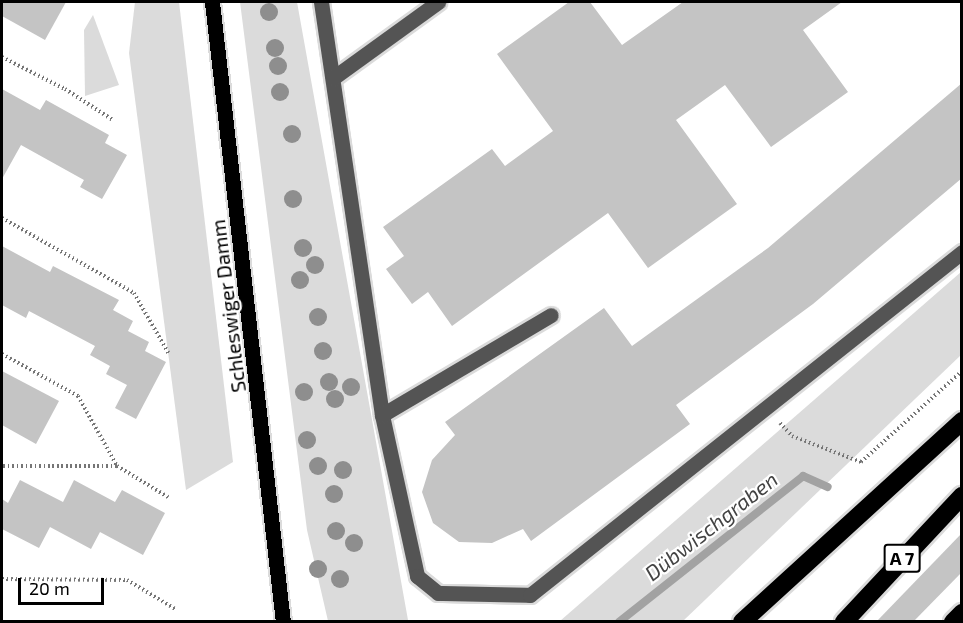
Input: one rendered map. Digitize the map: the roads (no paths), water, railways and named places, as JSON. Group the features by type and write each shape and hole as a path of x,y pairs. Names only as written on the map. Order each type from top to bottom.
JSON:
{"highway":[{"path":"742,621 962,421"},
{"name":"A 7","path":"844,621 962,496"},
{"path":"953,621 962,612"}],"main road":[{"name":"Schleswiger Damm","path":"212,2 284,606 283,621"},
{"name":"Schleswiger Damm","path":"284,606 289,621"}],"lane":[{"path":"321,2 382,415 417,576 438,593 530,595 768,409 962,252"},
{"path":"333,78 438,2"},
{"path":"382,415 551,315"}],"waterway":[{"name":"Dübwischgraben","path":"619,622 803,476 828,487"}]}
